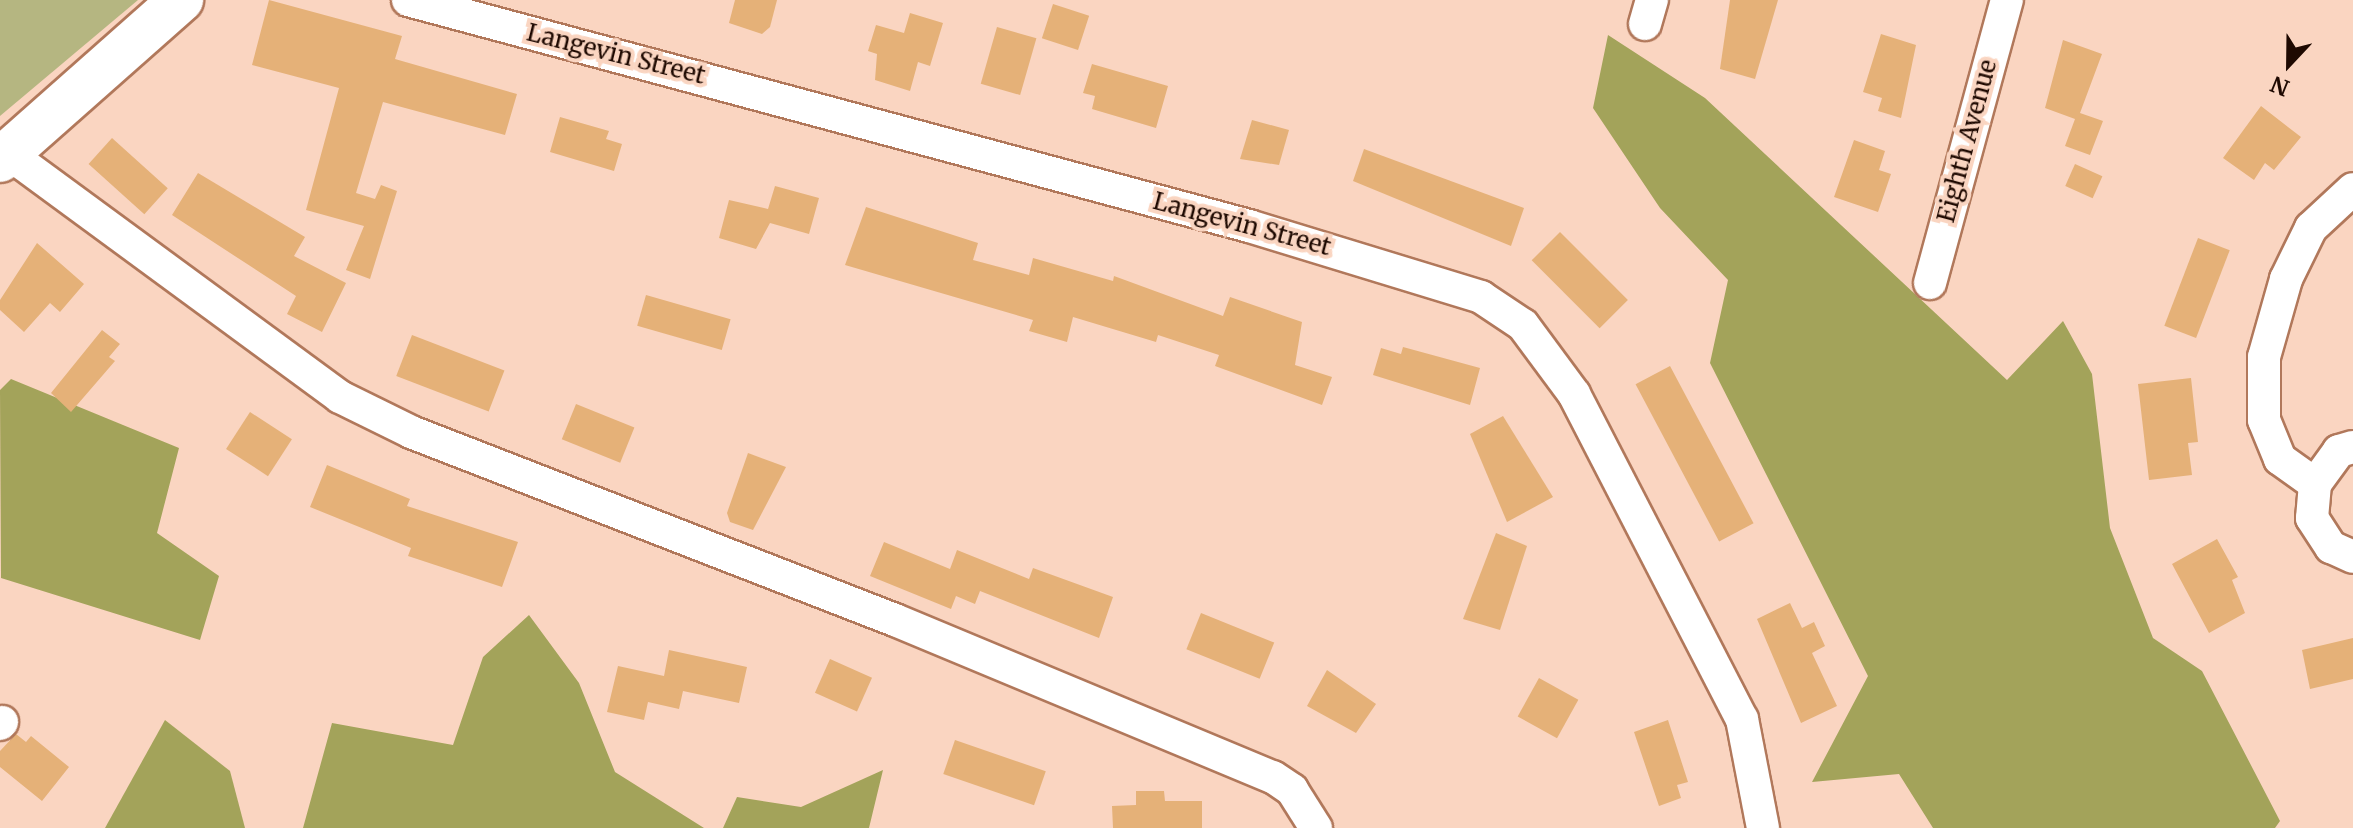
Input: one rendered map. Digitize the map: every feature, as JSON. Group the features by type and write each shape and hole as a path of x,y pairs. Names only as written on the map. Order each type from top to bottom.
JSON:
{"main road":[{"path":"4,157 181,0"}],"street":[{"name":"Langevin Street","path":"408,0 1233,221 1481,297 1523,325 1574,394 1742,719 1763,828"},
{"name":"Eighth Avenue","path":"1930,283 2007,0"},
{"path":"4,157 340,397 411,432 895,620 1273,777 1292,790 1316,828"},
{"path":"2315,484 2280,459 2264,420 2264,357 2286,279 2311,228 2353,189"},
{"path":"2353,447 2339,451 2315,484 2312,518 2320,535 2353,557"}],"green space":[{"path":"0,0 138,0 0,116"}],"shaded area":[{"path":"1608,35 1705,98 2007,380 2063,321 2092,374 2110,528 2153,638 2202,671 2280,821 2275,828 1933,828 1899,774 1812,782 1868,676 1710,363 1728,280 1660,208 1593,108"},
{"path":"11,379 179,448 157,533 219,576 200,640 1,578 0,390"},
{"path":"529,615 579,683 615,772 704,828 303,828 332,723 453,745 483,657"},
{"path":"165,720 230,771 245,828 105,828"},
{"path":"883,770 869,828 723,828 737,797 801,807"}],"building":[{"path":"269,0 402,36 395,59 517,94 505,135 383,102 356,193 375,199 381,185 397,191 370,279 346,270 364,226 306,210 339,88 252,65"},
{"path":"735,0 777,0 770,27 762,34 729,23"},
{"path":"1730,0 1778,0 1755,79 1720,69"},
{"path":"1053,4 1089,16 1078,50 1042,38"},
{"path":"910,13 943,23 930,66 918,62 910,91 875,80 877,54 868,51 876,25 904,33"},
{"path":"997,27 1036,38 1020,95 981,84"},
{"path":"1881,34 1916,45 1901,118 1878,111 1882,98 1863,92"},
{"path":"2063,40 2102,54 2080,113 2103,121 2090,155 2065,146 2075,119 2045,108"},
{"path":"1092,64 1168,86 1156,128 1092,109 1095,96 1083,93"},
{"path":"2261,106 2301,137 2274,170 2265,163 2254,180 2223,158"},
{"path":"560,117 609,131 606,139 622,144 614,171 550,152"},
{"path":"1252,120 1289,130 1279,165 1240,159"},
{"path":"112,138 168,188 144,214 89,164"},
{"path":"1854,140 1885,151 1879,170 1891,174 1878,212 1834,197"},
{"path":"1364,149 1524,208 1511,246 1353,181"},
{"path":"2075,164 2102,176 2093,198 2065,186"},
{"path":"198,173 305,237 294,256 346,283 322,332 287,314 296,296 172,215"},
{"path":"775,186 819,198 809,234 770,223 756,249 719,238 729,200 768,209"},
{"path":"866,207 978,243 973,260 1029,275 1033,258 1113,281 1114,276 1223,316 1230,297 1302,322 1295,365 1332,377 1322,405 1215,366 1219,355 1158,335 1156,342 1073,317 1067,342 1029,331 1033,320 845,265"},
{"path":"1560,232 1628,300 1600,328 1532,260"},
{"path":"2198,238 2230,250 2196,338 2164,326"},
{"path":"37,243 84,284 60,312 50,303 24,332 0,310 0,300"},
{"path":"646,295 731,319 722,350 637,326"},
{"path":"102,330 120,344 109,357 115,361 71,412 51,393"},
{"path":"412,335 504,370 489,412 396,376"},
{"path":"1403,347 1480,368 1470,405 1373,375 1381,348 1401,354"},
{"path":"1670,366 1754,523 1719,541 1636,384"},
{"path":"2191,378 2198,442 2188,443 2192,475 2149,480 2138,384"},
{"path":"576,404 634,428 620,463 562,439"},
{"path":"250,412 292,439 268,476 226,449"},
{"path":"1503,416 1553,497 1507,522 1470,434"},
{"path":"748,453 786,467 753,530 730,522 727,513"},
{"path":"327,465 410,499 407,506 518,542 502,587 408,556 411,548 310,507"},
{"path":"1496,533 1527,546 1500,630 1463,619"},
{"path":"2217,539 2238,577 2232,580 2245,613 2209,633 2172,564"},
{"path":"884,542 950,569 957,550 1029,579 1033,568 1113,597 1099,638 980,591 975,604 956,596 951,609 870,576"},
{"path":"1790,603 1802,628 1814,622 1825,646 1812,653 1837,706 1801,723 1757,619"},
{"path":"1201,613 1274,643 1260,679 1186,649"},
{"path":"2353,638 2353,679 2310,689 2302,650"},
{"path":"669,650 747,667 739,703 683,691 679,709 648,702 644,720 607,712 618,666 664,676"},
{"path":"830,659 872,678 857,712 815,693"},
{"path":"1327,670 1376,704 1356,733 1307,706"},
{"path":"1539,678 1578,700 1557,738 1518,716"},
{"path":"1668,720 1688,782 1677,785 1681,798 1659,806 1634,732"},
{"path":"16,734 26,742 31,736 69,767 42,801 0,767 0,751"},
{"path":"955,740 1046,771 1034,805 943,774"},
{"path":"1136,791 1164,791 1165,801 1202,801 1202,828 1113,828 1112,806 1136,805"}]}
